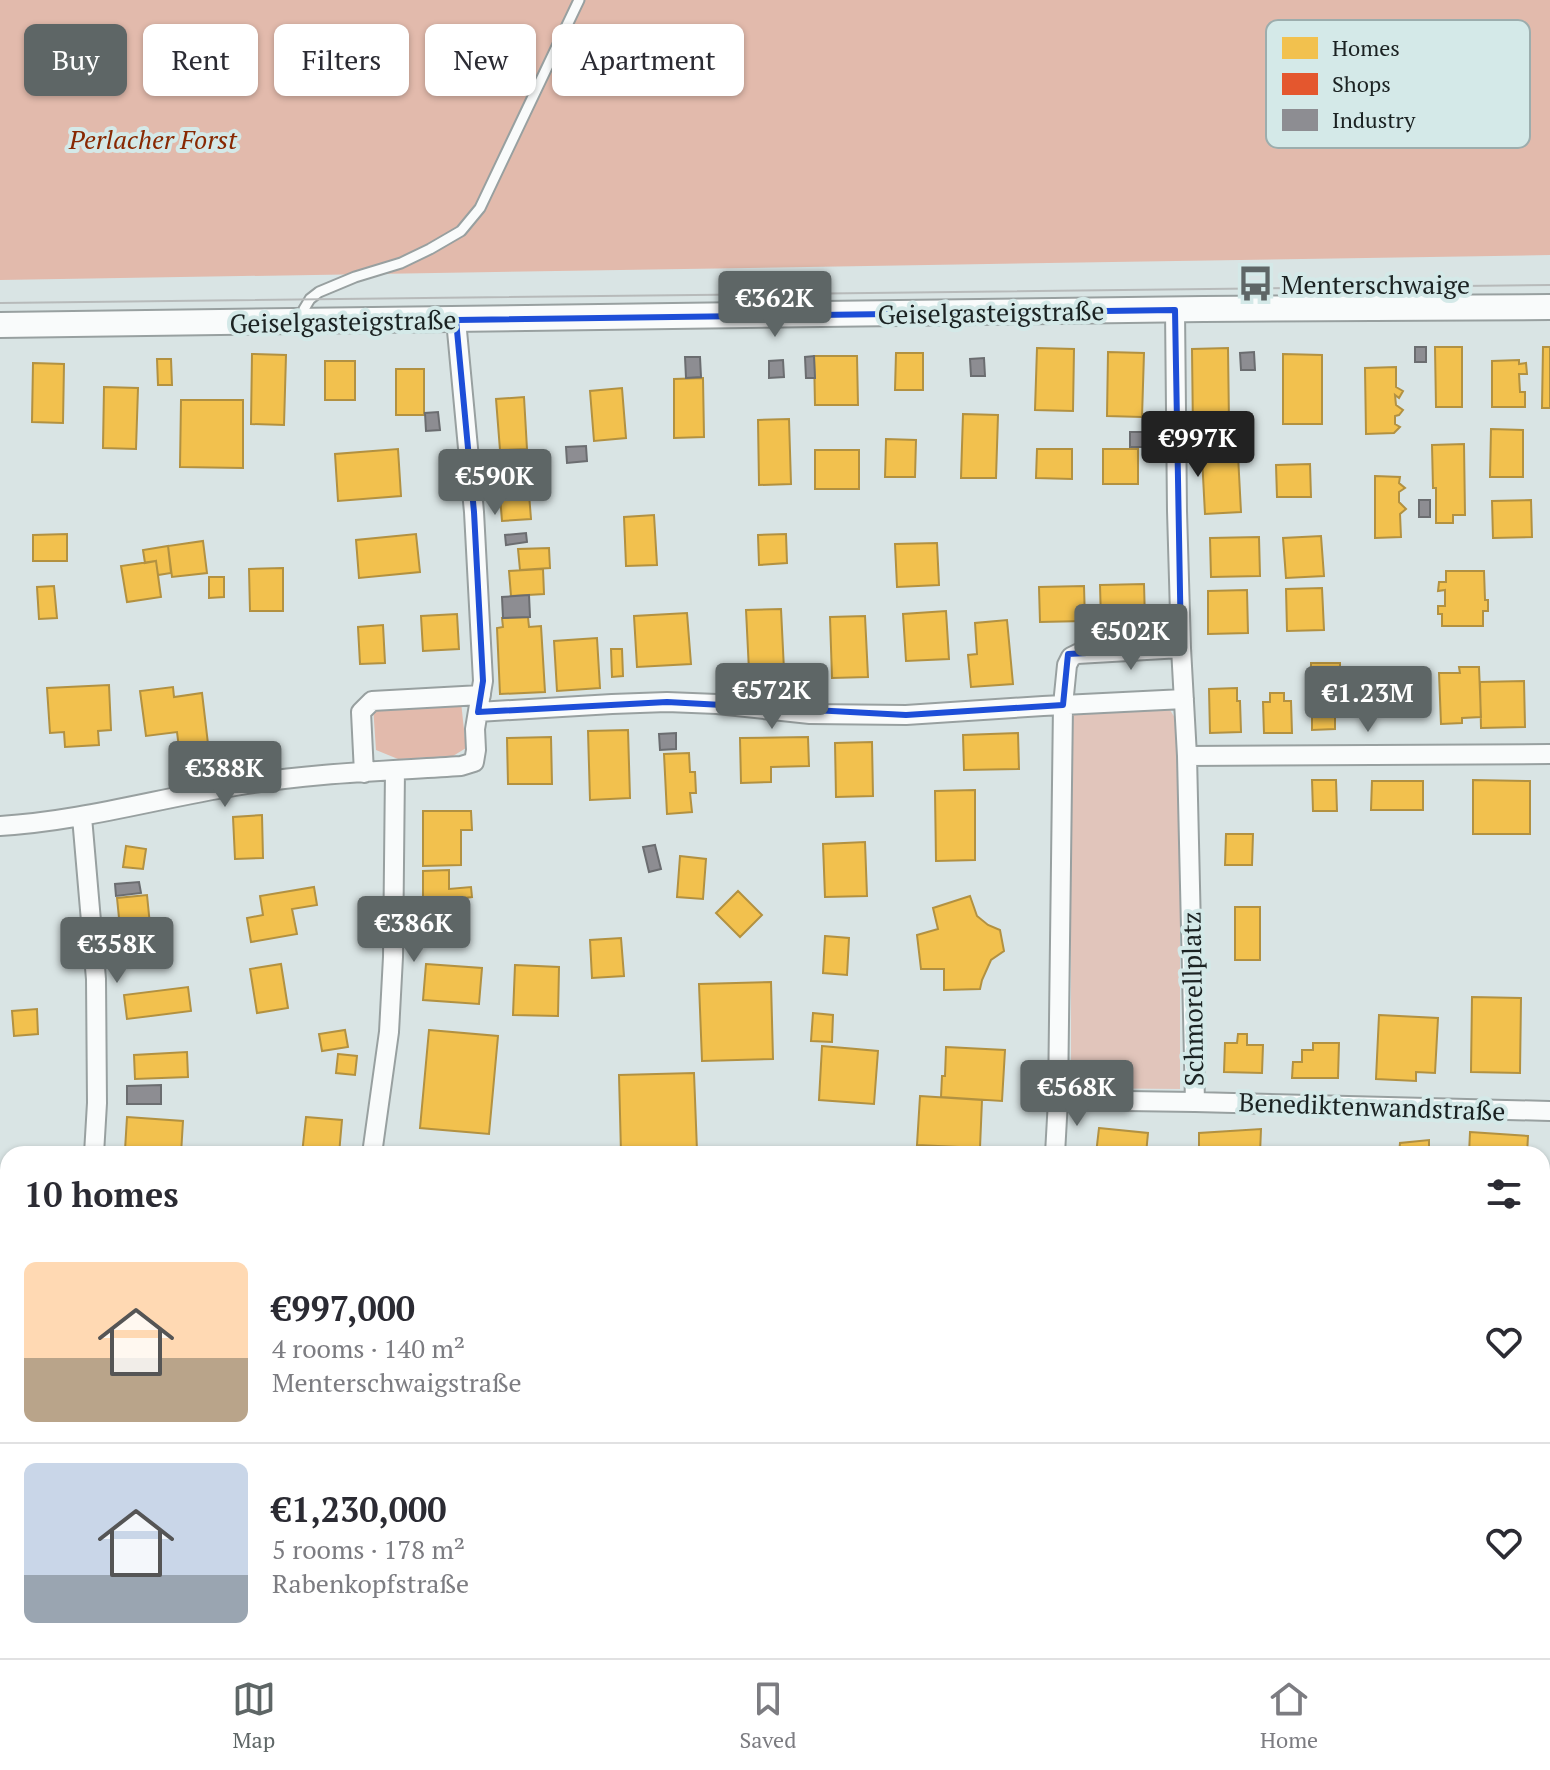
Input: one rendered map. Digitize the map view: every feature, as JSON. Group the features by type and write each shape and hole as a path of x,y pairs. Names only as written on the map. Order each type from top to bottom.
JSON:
{"main road":[{"name":"Geiselgasteigstraße","path":"0,325 1550,307"}],"street":[{"name":"Schmorellplatz","path":"1058,1100 1195,1102 1187,756 1177,511 1175,310"},
{"path":"0,826 82,817 236,785 461,766 474,762 475,729 483,681 474,512 456,320"},
{"path":"1055,1146 1063,705 1067,665 1071,657 1077,654 1181,648"},
{"path":"364,773 361,712 372,701 479,704 667,702 810,714 906,715 1184,699"},
{"path":"1187,756 1550,754"},
{"path":"373,1146 389,1032 395,770"},
{"path":"82,817 96,979 94,1146"},
{"name":"Benediktenwandstraße","path":"1195,1102 1550,1111"}],"lane":[{"path":"303,321 304,309 319,292 401,263 461,231 480,208 579,0"}],"highlighted area":[{"path":"1175,310 1181,648 1068,654 1063,705 906,715 667,702 478,712 483,681 474,512 456,320"}],"shaded area":[{"path":"1170,710 1180,726 1180,1089 1071,1088 1071,712"}],"green space":[{"name":"Perlacher Forst","path":"0,0 1550,0 1550,255 0,280"},
{"path":"461,702 466,748 453,756 398,759 376,750 373,706"}],"building: Homes":[{"path":"1435,347 1462,347 1462,407 1436,407"},
{"path":"1543,347 1550,347 1550,408 1542,408"},
{"path":"1037,348 1074,349 1073,411 1035,410"},
{"path":"1228,348 1229,423 1209,423 1209,433 1193,433 1192,349"},
{"path":"1108,352 1144,353 1142,417 1107,416"},
{"path":"896,353 923,353 923,390 895,390"},
{"path":"252,354 286,355 284,425 251,424"},
{"path":"1283,354 1322,355 1322,424 1283,424"},
{"path":"814,356 857,356 858,405 815,405"},
{"path":"157,359 171,359 172,385 158,385"},
{"path":"1519,360 1519,364 1526,363 1527,374 1519,374 1520,392 1525,392 1525,407 1492,407 1492,361"},
{"path":"325,361 355,361 355,400 325,400"},
{"path":"33,363 64,364 63,423 32,422"},
{"path":"1396,367 1396,387 1403,391 1399,398 1395,395 1396,405 1403,410 1395,416 1395,424 1400,427 1394,433 1366,434 1365,368"},
{"path":"396,369 424,369 424,415 396,415"},
{"path":"703,378 704,437 674,438 674,379"},
{"path":"104,387 138,388 136,449 103,448"},
{"path":"622,388 626,438 594,441 590,391"},
{"path":"524,397 527,449 500,450 496,399"},
{"path":"181,400 243,400 243,468 180,467"},
{"path":"963,414 998,415 996,478 961,478"},
{"path":"789,419 791,484 759,485 758,420"},
{"path":"1491,429 1523,430 1523,477 1490,477"},
{"path":"886,439 916,440 915,477 885,477"},
{"path":"1464,444 1465,515 1453,515 1453,523 1436,523 1432,445"},
{"path":"398,449 401,496 338,501 335,454"},
{"path":"1037,449 1072,449 1072,479 1036,478"},
{"path":"1103,449 1138,449 1138,484 1103,484"},
{"path":"815,450 859,450 859,489 815,489"},
{"path":"1238,455 1241,512 1205,514 1202,457"},
{"path":"1310,464 1311,497 1277,497 1276,465"},
{"path":"1375,476 1400,477 1399,483 1405,488 1399,492 1399,502 1406,509 1400,514 1401,537 1375,538"},
{"path":"529,494 531,519 502,521 500,496"},
{"path":"1531,500 1532,537 1493,538 1492,501"},
{"path":"654,515 657,565 626,566 624,517"},
{"path":"67,534 67,561 33,561 33,535"},
{"path":"416,534 420,572 359,578 356,540"},
{"path":"786,534 787,563 759,565 758,535"},
{"path":"1321,536 1324,576 1286,578 1283,538"},
{"path":"1259,537 1260,576 1211,577 1210,538"},
{"path":"203,541 207,573 172,577 168,546"},
{"path":"937,543 939,585 897,587 895,544"},
{"path":"168,546 171,573 158,575 156,561 145,563 143,550"},
{"path":"549,548 550,568 520,570 518,549"},
{"path":"156,561 161,597 127,602 121,566"},
{"path":"283,568 283,611 250,611 249,569"},
{"path":"543,569 544,594 511,596 509,571"},
{"path":"1446,571 1484,571 1488,611 1483,611 1483,626 1442,626 1438,606 1445,606 1445,590 1438,591 1439,582 1446,582"},
{"path":"209,577 224,577 224,597 209,598"},
{"path":"1144,584 1145,620 1101,621 1100,585"},
{"path":"54,586 57,618 39,619 37,587"},
{"path":"1084,586 1085,621 1040,622 1039,587"},
{"path":"1322,588 1324,630 1287,631 1286,589"},
{"path":"1247,590 1248,633 1208,634 1208,591"},
{"path":"781,609 784,670 749,671 746,610"},
{"path":"946,611 949,659 906,661 903,614"},
{"path":"687,613 691,664 637,667 634,616"},
{"path":"457,614 459,649 423,651 421,616"},
{"path":"865,616 868,677 832,678 830,617"},
{"path":"528,617 529,627 541,626 545,692 500,694 497,628 503,627 502,618"},
{"path":"1007,620 1013,684 971,687 968,655 977,654 975,623"},
{"path":"383,625 385,663 360,664 358,627"},
{"path":"597,638 600,688 557,691 554,641"},
{"path":"611,649 622,649 623,676 612,677"},
{"path":"1311,663 1340,663 1340,692 1311,693"},
{"path":"1459,667 1479,667 1481,717 1462,718 1462,723 1441,724 1439,673 1460,673"},
{"path":"1524,681 1525,727 1481,728 1480,682"},
{"path":"109,685 111,730 98,731 99,745 65,747 64,732 50,733 47,688"},
{"path":"173,687 174,697 202,693 208,744 179,748 177,732 146,736 140,691"},
{"path":"1237,688 1241,732 1210,733 1209,689"},
{"path":"1270,693 1284,693 1284,701 1291,701 1292,733 1264,733 1263,702 1270,702"},
{"path":"1335,704 1335,729 1312,730 1312,705"},
{"path":"628,730 630,798 590,800 588,731"},
{"path":"1018,733 1019,769 964,770 963,735"},
{"path":"551,737 552,784 508,784 507,738"},
{"path":"808,737 809,766 771,767 771,782 741,783 740,738"},
{"path":"872,742 873,796 836,797 835,743"},
{"path":"689,753 690,772 695,772 696,793 690,793 692,812 667,814 664,754"},
{"path":"1312,780 1336,780 1337,811 1313,811"},
{"path":"1473,780 1530,781 1530,834 1473,834"},
{"path":"1372,781 1423,781 1423,810 1371,810"},
{"path":"975,790 975,860 936,861 935,791"},
{"path":"423,811 471,811 472,830 461,830 461,865 423,866"},
{"path":"262,815 263,858 235,859 233,817"},
{"path":"1226,834 1253,834 1252,865 1225,865"},
{"path":"865,842 867,896 825,897 823,844"},
{"path":"126,846 146,849 143,869 123,867"},
{"path":"680,856 706,859 703,899 677,897"},
{"path":"449,870 449,889 471,887 472,897 455,899 456,904 430,905 430,912 423,912 423,871"},
{"path":"314,887 317,905 292,909 297,934 251,942 247,918 263,915 260,896"},
{"path":"738,891 762,915 740,937 716,913"},
{"path":"147,895 151,935 121,938 117,898"},
{"path":"970,896 977,916 1000,930 1004,951 991,960 980,989 944,990 944,969 921,969 917,935 938,929 933,908"},
{"path":"461,904 461,938 430,938 430,905"},
{"path":"1235,907 1260,907 1260,960 1235,960"},
{"path":"825,936 849,938 847,975 823,973"},
{"path":"621,938 624,976 592,978 590,940"},
{"path":"281,964 288,1008 257,1013 250,969"},
{"path":"426,964 482,968 479,1004 423,1000"},
{"path":"515,965 559,967 558,1016 513,1015"},
{"path":"771,982 773,1059 702,1061 699,984"},
{"path":"188,987 191,1011 127,1019 124,995"},
{"path":"1472,997 1521,998 1520,1073 1471,1072"},
{"path":"37,1009 38,1034 14,1036 12,1011"},
{"path":"813,1013 833,1015 832,1042 811,1041"},
{"path":"1379,1015 1438,1018 1435,1073 1416,1072 1416,1081 1376,1079"},
{"path":"345,1030 348,1047 322,1051 319,1034"},
{"path":"429,1030 498,1036 489,1134 420,1128"},
{"path":"1238,1034 1247,1034 1247,1045 1263,1045 1262,1073 1224,1072 1225,1043 1237,1043"},
{"path":"1313,1043 1339,1043 1338,1078 1292,1078 1293,1062 1302,1062 1302,1050 1313,1050"},
{"path":"822,1046 878,1051 874,1104 819,1100"},
{"path":"946,1047 1005,1050 1002,1101 941,1097"},
{"path":"187,1052 188,1077 135,1079 134,1055"},
{"path":"338,1054 357,1056 355,1075 336,1073"},
{"path":"694,1073 697,1146 621,1146 619,1075"},
{"path":"920,1096 982,1100 980,1146 917,1145"},
{"path":"127,1117 183,1121 181,1146 125,1146"},
{"path":"306,1117 342,1120 340,1146 303,1146"},
{"path":"1099,1128 1148,1133 1147,1146 1097,1146"},
{"path":"1261,1129 1260,1146 1199,1146 1199,1133"},
{"path":"1470,1132 1528,1136 1527,1146 1469,1146"},
{"path":"1429,1140 1429,1146 1400,1146 1400,1143"}],"building: Industry":[{"path":"1415,347 1426,347 1426,362 1415,362"},
{"path":"1254,352 1255,370 1241,370 1240,353"},
{"path":"814,356 815,378 806,378 805,357"},
{"path":"685,357 700,357 701,377 686,378"},
{"path":"984,358 985,376 971,376 970,359"},
{"path":"783,360 784,377 769,378 769,361"},
{"path":"438,412 440,430 426,431 425,413"},
{"path":"1130,432 1144,432 1144,447 1130,447"},
{"path":"586,446 587,461 567,463 566,447"},
{"path":"521,476 521,487 504,488 503,477"},
{"path":"1419,500 1430,500 1430,517 1419,517"},
{"path":"526,533 527,542 506,545 505,535"},
{"path":"529,595 530,617 503,618 502,597"},
{"path":"676,733 676,749 660,750 659,734"},
{"path":"655,845 661,869 649,872 643,847"},
{"path":"139,882 141,893 116,896 115,884"},
{"path":"161,1085 161,1104 127,1104 127,1086"}],"tram line":[{"path":"0,303 1550,285"}],"place":[{"name":"Menterschwaige","path":"1255,284"}]}
